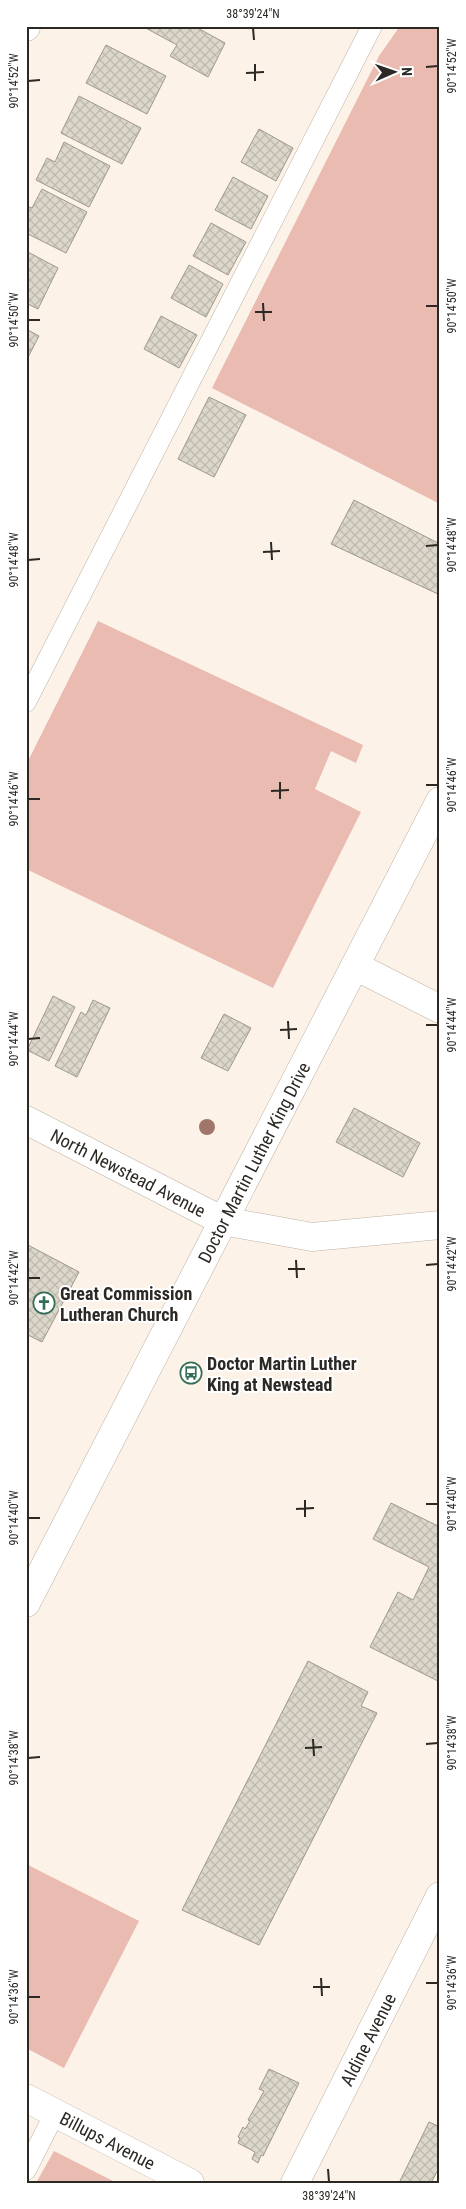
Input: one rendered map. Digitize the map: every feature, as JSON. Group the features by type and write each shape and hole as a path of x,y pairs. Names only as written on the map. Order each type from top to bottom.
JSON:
{"street":[{"name":"Doctor Martin Luther King Drive","path":"26,1603 440,801"},
{"path":"355,966 440,1009"},
{"name":"North Newstead Avenue","path":"26,1120 223,1221 312,1237 440,1225"},
{"name":"Aldine Avenue","path":"295,2183 440,1896"},
{"name":"Billups Avenue","path":"26,2098 190,2183"}],"lane":[{"path":"26,702 372,26"},
{"path":"26,2170 55,2113"}],"shaded area":[{"path":"400,26 440,26 440,504 212,388 379,56"},
{"path":"98,621 363,745 356,763 331,751 315,789 361,812 273,988 26,869 26,765"},
{"path":"26,1864 139,1921 64,2068 26,2048"},
{"path":"54,2151 117,2183 36,2183"}],"building":[{"path":"142,26 194,26 225,43 208,77 170,56 177,45"},
{"path":"106,45 166,76 147,114 86,83"},
{"path":"79,96 141,128 122,164 61,133"},
{"path":"259,129 293,148 276,181 241,162"},
{"path":"64,142 110,166 89,207 36,180 47,158 55,162"},
{"path":"233,177 268,196 251,229 215,210"},
{"path":"42,189 87,212 66,253 26,233 26,206 32,208"},
{"path":"211,223 246,242 228,275 193,256"},
{"path":"26,251 58,268 38,309 26,303"},
{"path":"189,265 223,284 206,317 171,298"},
{"path":"161,316 197,335 179,368 144,349"},
{"path":"26,329 39,336 26,361"},
{"path":"209,397 246,415 214,477 178,459"},
{"path":"354,500 440,544 440,595 331,544"},
{"path":"53,996 75,1007 49,1061 27,1050"},
{"path":"93,1000 110,1008 77,1077 55,1066 81,1012 86,1015"},
{"path":"224,1014 251,1028 228,1071 201,1058"},
{"path":"354,1108 420,1143 403,1177 336,1142"},
{"name":"Great Commission Lutheran Church","path":"26,1244 79,1272 42,1342 26,1334"},
{"path":"391,1503 440,1527 440,1682 370,1647 398,1592 413,1600 429,1567 373,1539"},
{"path":"308,1661 368,1692 361,1706 377,1713 259,1945 182,1910"},
{"path":"269,2069 299,2083 258,2163 252,2159 255,2152 238,2143 240,2138 238,2137 243,2127 245,2129 250,2121 248,2120 264,2091 259,2089"},
{"path":"429,2122 440,2127 440,2166 431,2183 399,2183"}],"place":[{"name":"Great Commission Lutheran Church","path":"44,1303"},
{"name":"Doctor Martin Luther King at Newstead","path":"191,1373"}]}
